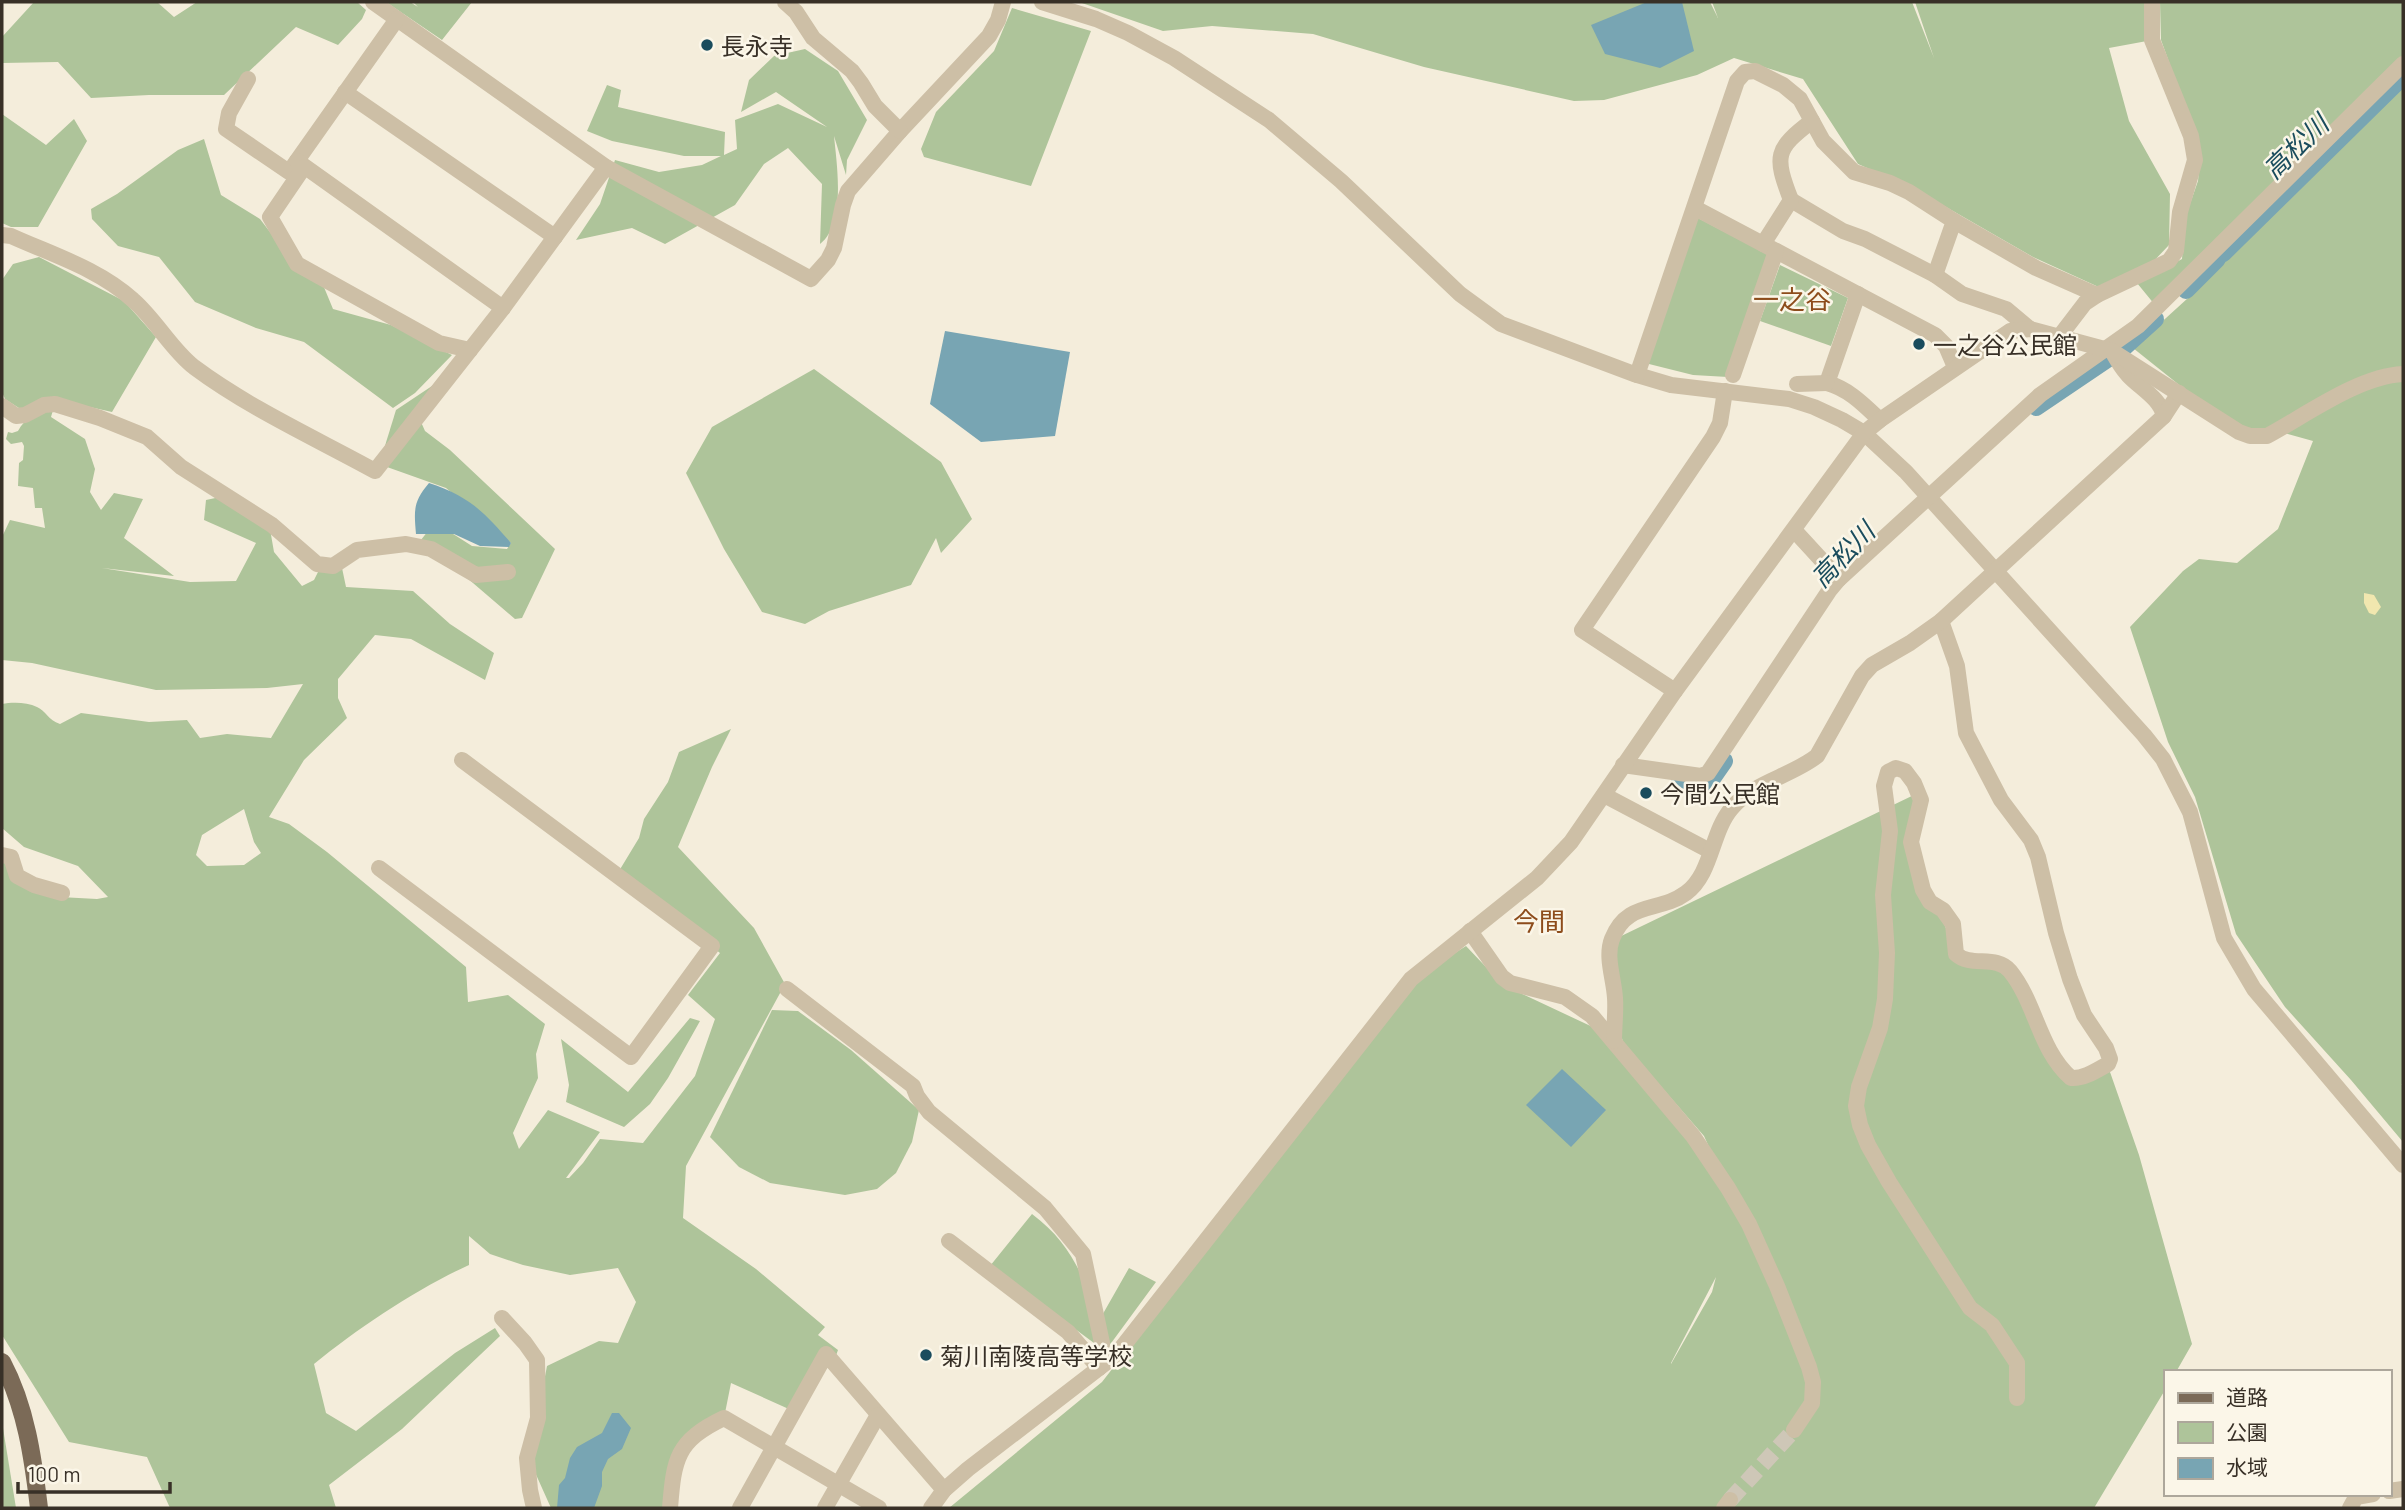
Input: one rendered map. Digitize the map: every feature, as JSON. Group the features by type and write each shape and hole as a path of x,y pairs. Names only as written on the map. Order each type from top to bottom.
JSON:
{"main road":[{"path":"2,1362 9,1375 32,1446 39,1508"}],"street":[{"path":"373,2 606,166 811,279 828,260 834,248 848,191 989,36 998,20 1003,2"},
{"path":"785,2 796,12 813,38 852,71 874,106 900,131"},
{"path":"1042,2 1096,19 1128,33 1174,58 1269,120 1341,181 1460,294 1501,324 1671,385 1789,399 1842,420 1881,446 2163,759 2190,812 2224,938 2235,960 2254,989 2403,1165"},
{"path":"2059,337 2085,303 2169,261 2176,251 2180,212 2196,160 2191,136 2152,40 2152,2"},
{"path":"397,19 345,92 270,217 297,264 439,343 470,349"},
{"path":"1623,765 1701,776 1708,773 1839,579 1932,500 2040,395 2138,326 2403,64"},
{"path":"1637,375 1737,80 1745,72 1755,71 1783,85 1801,99 1823,141 1854,173 1890,183 1909,192 2036,268 2097,295"},
{"path":"247,79 229,113 226,129 289,172 300,164"},
{"path":"345,92 555,237"},
{"path":"1812,121 1786,141 1781,155 1783,178 1791,200 1843,231 1865,239 1935,275 1962,293 2006,309 2029,329"},
{"path":"300,164 503,308"},
{"path":"2,235 11,236 112,282 135,302 191,365 222,386 375,471 503,308 606,166"},
{"path":"1733,375 1770,248 1791,200"},
{"path":"1695,208 1935,335 1946,346 1955,367"},
{"path":"1935,275 1954,221"},
{"path":"1827,383 1858,294"},
{"path":"931,1508 944,1490 968,1469 1116,1355 1411,979 1538,878 1555,861 1604,796 1675,691 1864,433 1880,420 2010,331 2029,329 2108,349 2239,432 2259,437 2267,436 2365,382 2403,374"},
{"path":"2108,349 2127,374 2162,406 2164,416"},
{"path":"1797,384 1827,383 1837,386 1880,420"},
{"path":"1675,691 1582,630 1713,437 1720,423 1725,391"},
{"path":"1614,1041 1616,999 1609,953 1616,930 1624,919 1639,909 1681,897 1692,889 1700,877 1721,824 1741,798 1753,789 1807,764 1817,756 1862,676 1872,666 1941,621 1996,572 2164,416 2179,393"},
{"path":"2,407 16,416 44,405 55,404 147,437 181,467 272,525 317,564 333,566 357,550 406,544 431,549 476,575 508,572"},
{"path":"1794,530 1839,579"},
{"path":"1941,621 1957,666 1966,733 2001,800 2031,840 2038,857 2070,979 2084,1016 2106,1048 2110,1059 2108,1064 2080,1079 2071,1078 2053,1058 2029,1004 2009,970 1998,962 1962,959 1956,954 1953,924 1943,910 1930,902 1923,890 1911,842 1921,800 1905,771 1896,768 1888,772 1884,786 1890,831 1883,895 1887,953 1885,999 1880,1028 1859,1087 1856,1106 1868,1145 1889,1182 1970,1308 1992,1325 2017,1363 2017,1398"},
{"path":"379,868 631,1057 712,946 461,760"},
{"path":"1604,796 1710,851"},
{"path":"2,855 11,857 18,876 34,885 61,893"},
{"path":"1470,931 1502,977 1510,983 1564,998 1592,1016 1693,1136 1728,1188 1749,1224 1777,1286 1813,1382 1812,1403 1794,1430"},
{"path":"786,989 913,1086 929,1112 1045,1208 1083,1254 1102,1343 1099,1368"},
{"path":"949,1241 1068,1332 1099,1368"},
{"path":"502,1318 537,1360 538,1418 527,1458 534,1508"},
{"path":"740,1508 826,1354 944,1490"},
{"path":"825,1508 878,1415"},
{"path":"670,1508 671,1478 684,1447 704,1428 723,1418 879,1508"},
{"path":"2350,1508 2356,1497 2362,1496"}],"green space":[{"path":"34,2 157,2 174,17 197,2 357,2 366,10 362,19 338,45 296,27 224,95 91,98 58,62 2,63 2,37"},
{"path":"386,2 410,2 418,7 413,2 472,2 442,40"},
{"path":"1079,2 1710,2 1718,18 1712,2 1912,2 1934,58 1915,2 2147,2 2147,41 2109,48 2129,121 2170,194 2169,245 2151,264 2103,289 2033,257 1913,188 1858,164 1803,79 1734,58 1697,75 1604,100 1574,101 1424,67 1313,34 1212,26 1163,31"},
{"path":"2160,2 2403,2 2403,1142 2285,1007 2236,934 2195,797 2168,742 2130,627 2183,571 2199,559 2237,563 2278,529 2313,441 2277,431 2255,433 2198,400 2133,348 2199,288 2242,223 2155,305 2137,283 2182,259 2185,218 2198,181 2201,150 2161,40"},
{"path":"1012,8 1091,31 1031,186 924,157 921,149 936,112 994,51"},
{"path":"805,49 838,71 867,120 847,160 846,175 834,136 838,178 837,209 834,223 820,244 822,184 788,148 764,164 735,205 665,244 632,228 576,240 600,204 615,160 659,172 702,165 721,156 684,156 612,141 587,131 607,85 621,90 618,107 725,132 724,155 737,149 735,120 778,104 827,127 776,92 741,112 749,80 774,56"},
{"path":"2,114 46,145 74,119 87,141 38,227 11,227 2,223"},
{"path":"204,139 221,195 260,219 296,266 321,280 333,309 391,325 452,355 415,393 393,408 304,342 256,328 195,302 159,257 118,246 92,219 91,209 117,194 178,150"},
{"path":"1696,217 1771,256 1728,377 1693,375 1645,363"},
{"path":"39,257 124,301 156,337 112,412 54,399 22,410 5,399 2,392 2,280 13,264"},
{"path":"1780,265 1848,298 1831,346 1760,321"},
{"path":"814,369 941,462 972,519 941,553 936,538 911,585 829,611 805,624 762,612 724,549 686,473 712,427"},
{"path":"435,384 384,449 396,410"},
{"path":"53,410 51,417 85,439 95,469 90,492 101,510 114,493 143,499 124,538 174,576 102,568 190,582 236,581 256,543 204,520 206,500 220,497 270,529 274,552 302,586 314,580 320,568 342,568 346,587 413,591 450,624 494,653 485,680 411,639 375,635 338,679 338,698 347,718 304,760 269,817 289,824 327,852 466,967 468,1002 508,995 545,1024 536,1054 538,1078 513,1133 519,1149 548,1110 600,1132 566,1178 583,1163 600,1139 643,1143 695,1076 715,1019 688,995 720,953 619,871 639,838 644,819 668,782 679,752 731,729 678,847 754,928 785,984 686,1166 683,1218 756,1269 825,1327 818,1335 838,1350 834,1361 825,1356 791,1410 731,1383 724,1418 685,1444 667,1508 551,1508 529,1459 547,1366 599,1341 618,1343 636,1302 618,1268 570,1275 523,1265 490,1254 469,1236 469,1265 429,1285 389,1310 314,1364 326,1413 356,1431 455,1353 495,1328 500,1336 402,1429 329,1485 336,1508 170,1508 147,1457 69,1442 2,1335 2,857 14,876 60,897 108,897 78,866 24,847 2,828 2,704 33,705 60,724 81,713 149,722 187,720 200,738 227,734 271,738 303,684 267,688 156,690 32,663 2,660 2,537 10,520 45,528 42,508 35,508 33,488 18,486 19,463 23,460 24,446 22,442 11,444 6,439 8,432 18,431 28,419","holes":["244,809 254,842 261,853 244,865 207,866 196,855 202,835"]},
{"path":"421,422 425,431 450,450 555,549 522,618 515,619 438,553 417,545 428,531 439,525 472,546 507,549 511,543 446,488 387,467"},
{"path":"1918,793 1911,842 1956,953 1998,962 2071,1078 2110,1072 2139,1155 2192,1344 2177,1370 2164,1370 2164,1392 2094,1508 949,1508 1102,1382 1417,977 1466,946 1503,985 1597,1029 1726,1184 1704,1136 1623,1043 1615,1005 1615,939","holes":["1716,1277 1712,1292 1671,1364"]},
{"path":"772,1010 798,1011 851,1050 919,1110 912,1142 896,1173 877,1189 845,1195 770,1183 739,1167 710,1137"},
{"path":"690,1018 700,1021 668,1078 650,1104 624,1127 566,1102 569,1085 561,1039 628,1092"},
{"path":"1032,1214 1057,1236 1066,1248 1081,1274 1100,1319 1129,1268 1156,1282 1109,1346 1098,1346 990,1266"},
{"path":"2,1422 16,1508 2,1508"}],"sand":[{"path":"2364,593 2374,595 2381,607 2375,615 2369,613 2364,603"}],"water":[{"path":"1647,2 1682,2 1694,51 1660,68 1605,54 1591,25"},
{"path":"945,331 1070,352 1055,436 981,442 930,404"},
{"path":"429,483 475,506 511,543 509,547 480,546 454,534 416,534 416,507"},
{"path":"1562,1069 1606,1110 1571,1147 1526,1105"},
{"path":"612,1413 619,1413 631,1428 622,1449 608,1459 602,1472 602,1486 594,1508 557,1508 559,1485 565,1478 570,1458 577,1447 602,1433"}],"waterway":[{"name":"高松川","path":"2223,253 2403,76"},
{"name":"高松川","path":"2186,290 2217,259"},
{"name":"高松川","path":"2124,347 2155,319"},
{"name":"高松川","path":"2036,407 2110,357"},
{"name":"高松川","path":"1680,779 1708,784 1724,761"}],"tunnel":[{"path":"1730,1500 1794,1430"}],"place":[{"name":"長永寺","path":"707,45"},
{"name":"一之谷公民館","path":"1919,344"},
{"name":"今間公民館","path":"1646,793"},
{"name":"菊川南陵高等学校","path":"926,1355"}],"district":[{"name":"一之谷","path":"1792,298"},
{"name":"今間","path":"1539,920"}]}
